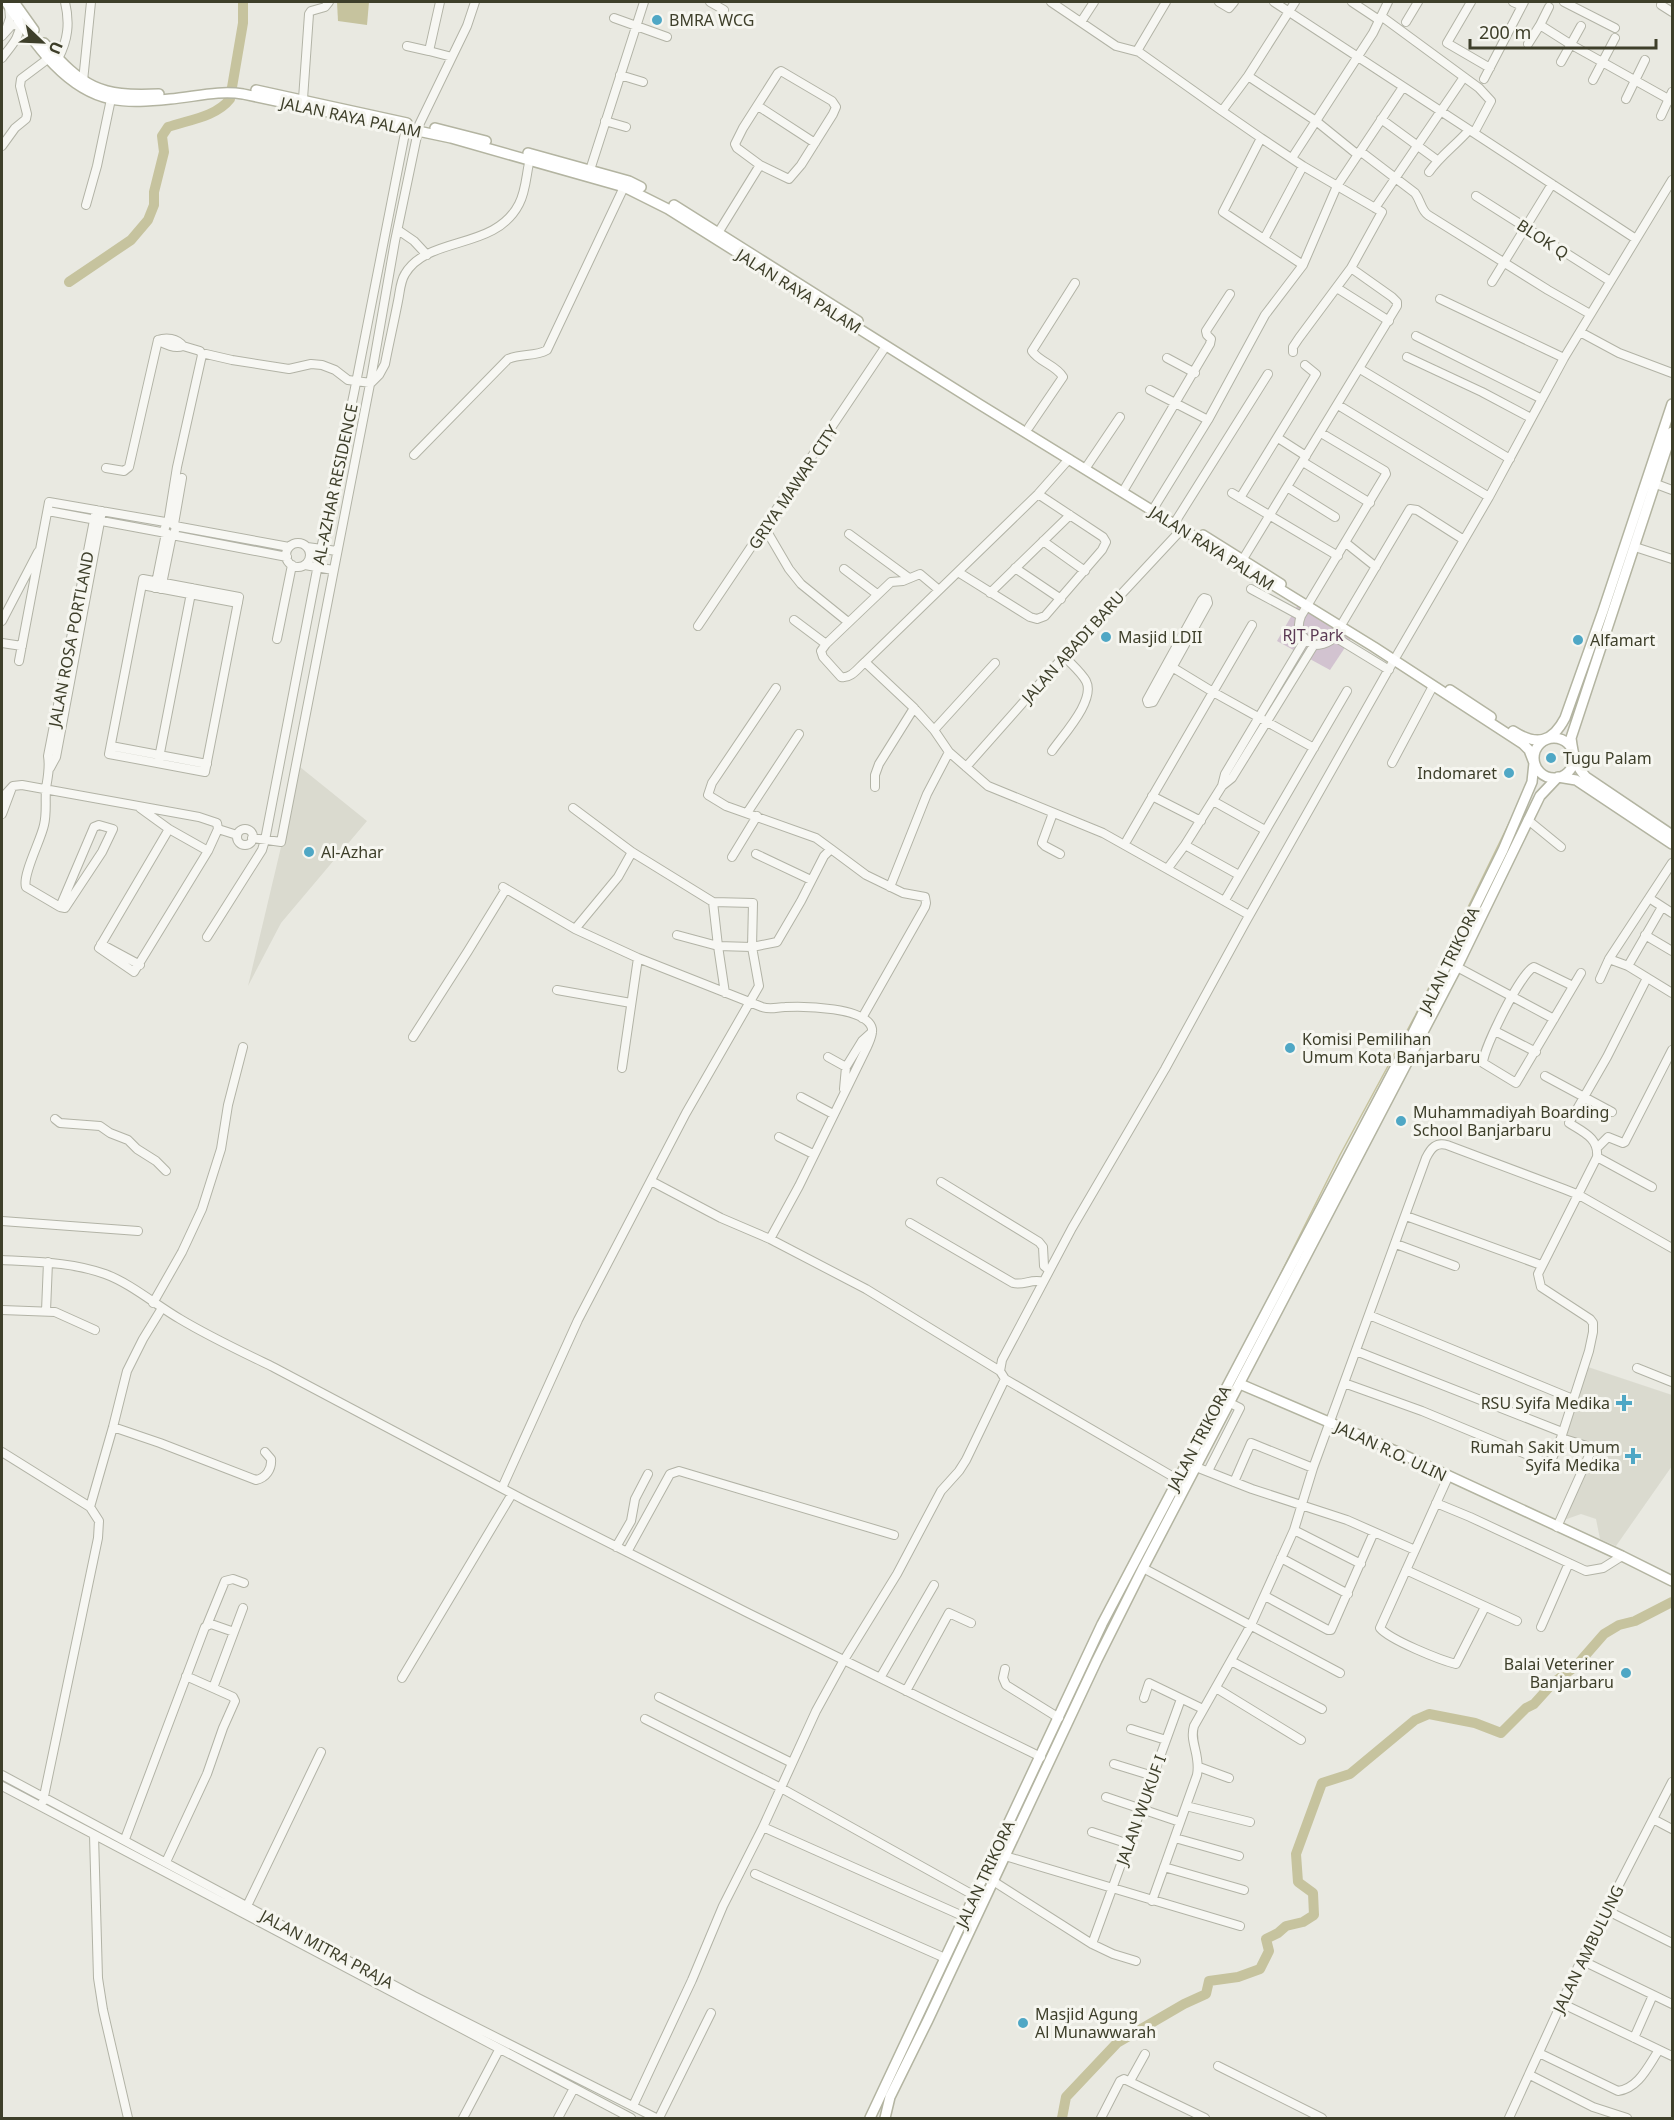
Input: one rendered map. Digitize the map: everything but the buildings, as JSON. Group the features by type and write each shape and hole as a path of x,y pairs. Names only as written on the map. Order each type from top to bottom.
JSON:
{"main road":[{"name":"JALAN RAYA PALAM","path":"12,4 21,22 33,33"},
{"name":"JALAN RAYA PALAM","path":"12,4 33,33 78,86 111,99 142,101 247,88 303,99 406,129 419,128"},
{"name":"JALAN RAYA PALAM","path":"54,59 83,81 99,89 128,95 221,91"},
{"name":"JALAN RAYA PALAM","path":"232,90 419,128 629,181 718,233 1029,427 1069,459 1125,488 1243,559 1308,605"},
{"name":"JALAN RAYA PALAM","path":"531,157 624,187 668,208 886,346 1048,443 1182,529 1516,733 1533,740 1546,739"},
{"path":"1672,404 1575,691 1557,731 1538,746 1534,763 1546,776 1576,780 1672,844"},
{"path":"1558,777 1568,772 1571,767 1574,756 1570,738 1672,432"},
{"name":"JALAN RAYA PALAM","path":"1396,658 1433,686 1523,744 1529,750 1534,763"},
{"path":"1546,739 1558,738 1564,741 1572,750 1578,768 1591,781 1672,835"},
{"name":"JALAN TRIKORA","path":"870,2118 975,1896 1240,1384 1473,912 1530,790 1534,763"},
{"name":"JALAN TRIKORA","path":"885,2118 890,2097 1005,1856 1041,1757 1102,1624 1177,1479 1457,967 1540,796 1558,777"},
{"name":"JALAN R.O. ULIN","path":"1240,1384 1622,1556 1672,1581"},
{"path":"1172,1490 1181,1495"},
{"path":"919,2014 928,2020"}],"street":[{"path":"2,146 26,119 20,86 21,79 54,59 68,37 65,2"},
{"path":"83,81 91,2"},
{"path":"303,99 309,14 311,11 325,7 329,2"},
{"path":"429,51 440,2"},
{"name":"AL-AZHAR RESIDENCE","path":"266,840 281,842 419,128 471,18 475,2"},
{"path":"590,170 644,2"},
{"path":"710,2 724,10"},
{"path":"1051,2 1116,46 1137,51 1303,166 1382,212 1351,268 1294,345 1293,352"},
{"path":"1081,22 1094,2"},
{"path":"1137,51 1166,2"},
{"path":"1219,2 1229,8 1234,2"},
{"path":"1274,2 1636,239"},
{"path":"1222,111 1248,76 1295,2"},
{"path":"1352,2 1380,18 1464,77 1491,101 1471,132 1437,160 1429,172"},
{"path":"1292,158 1358,55 1388,2"},
{"path":"1406,22 1418,2"},
{"path":"1471,2 1447,43 1490,68"},
{"path":"1484,79 1523,4 1513,2"},
{"path":"1564,2 1615,28"},
{"path":"4,33 12,4"},
{"path":"1661,5 1672,12"},
{"path":"1528,44 1549,7"},
{"path":"614,18 667,37"},
{"path":"4,33 10,26 21,22"},
{"path":"17,39 21,22"},
{"path":"1540,25 1603,63 1671,98 1661,116"},
{"path":"1561,62 1581,26"},
{"path":"2,58 17,39 24,34 33,33"},
{"path":"1593,80 1615,38"},
{"path":"407,46 452,57"},
{"path":"1626,99 1645,60"},
{"path":"781,71 832,101 836,108 815,143 789,179 760,165 735,144 777,73 781,71"},
{"path":"620,75 644,82"},
{"path":"1248,76 1316,121 1416,194 1423,211 1428,215 1503,263 1590,314"},
{"path":"1375,208 1464,77"},
{"path":"1155,506 1208,420 1265,315 1303,265 1337,186 1403,87"},
{"path":"86,205 111,99"},
{"path":"758,106 815,143"},
{"path":"1381,119 1437,160"},
{"path":"605,121 626,127"},
{"name":"AL-AZHAR RESIDENCE","path":"207,937 266,840 321,549 406,129"},
{"path":"1262,138 1223,212 1303,265"},
{"path":"207,354 289,369 311,364 322,365 335,370 345,379 370,384 380,375 385,364 404,275 417,261 427,255 485,235 503,224 523,197 531,157"},
{"path":"718,233 760,165"},
{"path":"1264,239 1303,166"},
{"path":"633,2106 688,1989 723,1906 763,1827 812,1718 844,1660 897,1574 941,1491 966,1460 1003,1375 1002,1360 1049,1270 1489,497 1564,358 1672,180"},
{"path":"1492,282 1552,184"},
{"path":"414,455 508,359 519,355 540,354 547,350 624,187"},
{"name":"BLOK Q","path":"1476,196 1610,281"},
{"path":"398,230 414,241 427,255"},
{"path":"1243,559 1397,306 1397,302 1351,268"},
{"path":"1029,427 1059,385 1062,377 1059,371 1035,356 1032,351 1075,283"},
{"path":"1337,288 1389,321"},
{"path":"1125,488 1195,373 1211,343 1206,331 1230,294"},
{"path":"1440,299 1564,358"},
{"path":"1580,332 1619,353 1672,373"},
{"path":"1416,336 1542,399"},
{"path":"106,468 124,471 130,465 158,340 168,338 200,351 202,355 177,467 171,524"},
{"name":"GRIYA MAWAR CITY","path":"698,626 886,346"},
{"path":"1407,357 1531,418"},
{"path":"1167,358 1195,373"},
{"path":"1240,498 1316,374 1305,365"},
{"path":"1360,369 1510,459"},
{"path":"1177,519 1268,374"},
{"path":"1150,390 1208,420"},
{"path":"354,393 368,396"},
{"path":"1338,405 1489,497"},
{"path":"1086,467 1120,417"},
{"path":"1321,433 1385,471 1386,474 1301,616 1299,630 1305,640 1314,645 1322,645 1335,637 1410,508 1417,510 1464,540"},
{"path":"1278,438 1370,503"},
{"path":"939,590 921,575 893,581 826,644 821,651 823,657 841,677 846,678 866,662 1038,494 1069,459"},
{"path":"169,534 164,530 171,524 182,478"},
{"path":"1656,484 1672,490"},
{"path":"1287,487 1335,517"},
{"path":"1232,493 1338,556"},
{"path":"958,572 1030,617 1037,619 1045,616 1102,550 1106,539 1038,494"},
{"path":"19,662 49,502 289,547"},
{"path":"48,511 287,557"},
{"name":"JALAN ROSA PORTLAND","path":"60,907 25,884 44,826 46,789 50,768 48,756 99,511"},
{"path":"990,592 1070,515"},
{"path":"765,528 789,569 801,584 848,622"},
{"name":"JALAN ABADI BARU","path":"966,768 1064,656 1182,529"},
{"path":"159,585 169,534"},
{"path":"849,534 909,578"},
{"path":"1043,541 1085,570"},
{"path":"267,554 269,543"},
{"path":"277,639 292,566 286,552 289,547 297,543 307,547 336,551"},
{"path":"1346,543 1376,567"},
{"path":"2,621 41,546"},
{"path":"304,565 310,557 307,547"},
{"path":"1635,547 1672,559"},
{"path":"292,566 304,565 333,570"},
{"path":"1015,568 1061,599"},
{"path":"844,569 877,594"},
{"path":"143,579 159,585 239,597 207,764 110,754 143,579"},
{"path":"1251,589 1301,616"},
{"path":"159,759 191,591"},
{"path":"1207,599 1208,603 1170,665 1202,600 1207,599"},
{"path":"794,620 826,644"},
{"path":"1127,840 1252,625"},
{"path":"1335,637 1389,670"},
{"path":"1168,868 1214,801 1225,774 1305,640"},
{"path":"2,643 22,646"},
{"path":"1222,786 1232,778 1314,645"},
{"path":"1052,751 1083,706 1089,689 1086,680 1064,656"},
{"path":"866,662 914,708 934,730 949,752 988,786 1103,833 1249,915"},
{"path":"934,730 995,663"},
{"path":"1170,665 1213,692 1314,748"},
{"path":"1392,763 1433,686"},
{"path":"776,688 712,783 708,793 709,797 816,838 866,875 903,893 923,897 926,904 862,1018"},
{"path":"1224,900 1347,691"},
{"path":"875,787 875,775 879,764 914,708"},
{"path":"747,813 799,734"},
{"path":"890,887 927,794 949,752"},
{"path":"12,786 46,789 137,805 213,820 217,823 218,829 208,851 137,971 133,972 99,949 169,829"},
{"path":"2,798 12,786"},
{"path":"2,814 12,786"},
{"path":"1152,796 1201,821"},
{"path":"1214,801 1265,830"},
{"path":"137,805 169,829 208,851"},
{"path":"502,1488 578,1320 651,1181 759,986 752,948 753,903 713,902 632,852 573,808"},
{"path":"1053,813 1042,843 1060,854"},
{"path":"732,857 757,816"},
{"path":"1528,820 1561,847"},
{"path":"99,825 113,828 102,852 66,907 60,907 94,827 99,825"},
{"path":"218,829 237,835 246,829 251,833 252,838 266,840"},
{"path":"1185,846 1239,875"},
{"path":"677,935 718,946 752,948 777,942 824,856 831,849"},
{"path":"575,929 618,877 632,852"},
{"path":"756,854 811,880"},
{"path":"1600,979 1609,959 1672,863"},
{"path":"413,1036 504,888 575,929 638,958 768,1009 786,1006 827,1008 862,1018 873,1031 867,1047 799,1186 770,1239"},
{"path":"1649,898 1672,913"},
{"path":"713,902 725,993"},
{"path":"1628,966 1662,907"},
{"path":"1645,935 1672,951"},
{"path":"622,1068 638,958"},
{"path":"1609,959 1628,966 1672,993"},
{"path":"1457,967 1554,1019"},
{"path":"1573,986 1534,967 1529,969 1495,1031 1483,1058 1483,1064 1516,1083 1581,973"},
{"path":"1344,1383 1422,1411 1545,1462 1551,1461 1562,1435 1593,1332 1593,1323 1541,1287 1538,1279 1541,1265 1598,1157 1598,1147 1592,1138 1569,1123 1647,978"},
{"path":"557,990 630,1003"},
{"path":"844,1090 846,1067 862,1041 873,1031"},
{"path":"1495,1031 1536,1052"},
{"path":"153,1303 182,1252 202,1209 221,1149 228,1105 243,1047"},
{"path":"1598,1147 1608,1137 1625,1142 1672,1050"},
{"path":"828,1057 846,1067"},
{"path":"1545,1076 1612,1112"},
{"path":"801,1097 833,1114"},
{"path":"55,1119 60,1123 100,1126 128,1140 166,1171"},
{"path":"779,1137 813,1155"},
{"path":"1152,1900 1199,1767 1192,1731 1251,1625 1294,1530 1313,1468 1429,1152 1438,1144 1447,1145 1579,1196 1672,1248"},
{"path":"1598,1157 1652,1187"},
{"path":"651,1181 866,1289 1003,1375 1177,1479"},
{"path":"941,1182 1040,1242 1044,1266 1049,1270"},
{"path":"1406,1216 1541,1265"},
{"path":"2,1221 138,1231"},
{"path":"910,1223 1013,1283 1021,1284 1035,1280 1043,1282"},
{"path":"1396,1244 1455,1266"},
{"path":"2,1260 48,1262 88,1269 117,1279 153,1303 232,1348 273,1367 512,1494 1041,1757"},
{"path":"46,1311 48,1262"},
{"path":"90,1507 127,1371 162,1308"},
{"path":"2,1310 46,1311 63,1314 95,1330"},
{"path":"1369,1315 1573,1399"},
{"path":"1356,1351 1590,1447 1592,1449 1557,1527"},
{"path":"1637,1368 1672,1382"},
{"path":"1208,1471 1240,1408 1230,1403"},
{"path":"113,1427 256,1480 265,1476 270,1467 271,1459 265,1452"},
{"path":"1234,1482 1251,1443 1313,1468"},
{"path":"2,1452 90,1507 99,1521 98,1538 41,1808"},
{"path":"1196,1467 1301,1504 1415,1550"},
{"path":"627,1552 670,1474 679,1471 894,1534"},
{"path":"616,1547 631,1521 635,1499 648,1474"},
{"path":"1448,1477 1380,1628 1414,1648 1456,1664 1485,1607"},
{"path":"402,1678 512,1494"},
{"path":"1436,1503 1586,1571 1603,1568 1622,1556"},
{"path":"1294,1530 1361,1564"},
{"path":"1265,1596 1331,1630 1374,1532"},
{"path":"1281,1558 1348,1594"},
{"path":"1541,1627 1569,1563"},
{"path":"1143,1568 1340,1673"},
{"path":"1406,1570 1517,1621"},
{"path":"125,1839 186,1676 225,1581 233,1578 244,1583"},
{"path":"880,1678 934,1585"},
{"path":"213,1688 243,1608"},
{"path":"906,1691 951,1610 970,1623"},
{"path":"207,1625 215,1625 234,1632"},
{"path":"1231,1661 1322,1709"},
{"path":"1005,1669 1003,1678 1006,1685 1059,1718"},
{"path":"166,1862 207,1774 235,1701 233,1696 186,1676"},
{"path":"1144,1698 1149,1683 1203,1709"},
{"path":"1216,1688 1301,1740"},
{"path":"659,1697 792,1763"},
{"name":"JALAN WUKUF I","path":"1092,1944 1181,1699"},
{"path":"645,1719 781,1788 975,1896"},
{"path":"1131,1729 1166,1740"},
{"path":"247,1906 321,1752"},
{"path":"1114,1764 1154,1776"},
{"path":"1199,1767 1229,1778"},
{"name":"JALAN MITRA PRAJA","path":"2,1775 485,2033 657,2118"},
{"name":"JALAN AMBULUNG","path":"1509,2118 1581,1960 1672,1782"},
{"name":"JALAN MITRA PRAJA","path":"2,1786 625,2117"},
{"path":"1106,1797 1180,1821"},
{"path":"1186,1806 1250,1822"},
{"path":"1653,1820 1672,1830"},
{"path":"763,1827 965,1917"},
{"path":"1092,1832 1129,1844"},
{"path":"94,1835 95,1948 98,1978 103,2010 128,2118"},
{"path":"1175,1838 1239,1856"},
{"path":"1005,1856 1240,1926"},
{"path":"1164,1867 1244,1890"},
{"path":"755,1874 945,1958"},
{"path":"993,1881 1092,1944 1136,1961"},
{"path":"1606,1910 1672,1943"},
{"path":"1581,1960 1672,2004"},
{"path":"1634,2038 1653,1995"},
{"path":"1561,2003 1672,2056"},
{"path":"657,2118 711,2013"},
{"path":"463,2118 499,2050"},
{"path":"1539,2053 1618,2091 1627,2090 1635,2084 1659,2050"},
{"path":"1130,2081 1144,2054"},
{"path":"1218,2066 1322,2118"},
{"path":"1530,2075 1593,2107 1627,2118"},
{"path":"1101,2118 1120,2081 1124,2079 1205,2118"},
{"path":"558,2118 574,2088"}],"shaded area":[{"path":"337,2 369,2 367,25 338,21"},
{"path":"300,767 367,821 281,923 248,986"},
{"name":"Rumah Sakit Umum Syifa Medika","path":"1588,1367 1672,1395 1672,1466 1616,1546 1600,1539 1596,1519 1581,1514 1564,1520 1598,1447 1566,1437"}],"green space":[{"name":"RJT Park","path":"1300,601 1354,634 1330,670 1277,641"}],"waterway":[{"path":"69,282 131,240 148,220 154,205 154,192 164,152 162,136 168,127 210,114 230,99 243,23 243,2"},
{"path":"1272,1291 1340,1155 1415,1016 1514,813"},
{"path":"1176,1474 1225,1380"},
{"path":"1101,1617 1172,1481"},
{"path":"1062,2118 1066,2097 1117,2043 1184,2004 1206,1994 1209,1981 1238,1977 1260,1969 1269,1951 1266,1939 1286,1926 1303,1922 1314,1915 1313,1893 1298,1882 1296,1854 1322,1783 1350,1774 1415,1720 1429,1714 1475,1723 1501,1733 1526,1708 1534,1704 1553,1683 1576,1666 1604,1634 1672,1602"}],"place":[{"name":"BMRA WCG","path":"657,20"},
{"name":"Masjid LDII","path":"1106,637"},
{"name":"Alfamart","path":"1578,640"},
{"name":"Tugu Palam","path":"1551,758"},
{"name":"Indomaret","path":"1509,773"},
{"name":"Al-Azhar","path":"309,852"},
{"name":"Komisi Pemilihan Umum Kota Banjarbaru","path":"1290,1048"},
{"name":"Muhammadiyah Boarding School Banjarbaru","path":"1401,1121"},
{"name":"RSU Syifa Medika","path":"1624,1403"},
{"name":"Rumah Sakit Umum Syifa Medika","path":"1633,1456"},
{"name":"Balai Veteriner Banjarbaru","path":"1626,1673"},
{"name":"Masjid Agung Al Munawwarah","path":"1023,2023"}]}
